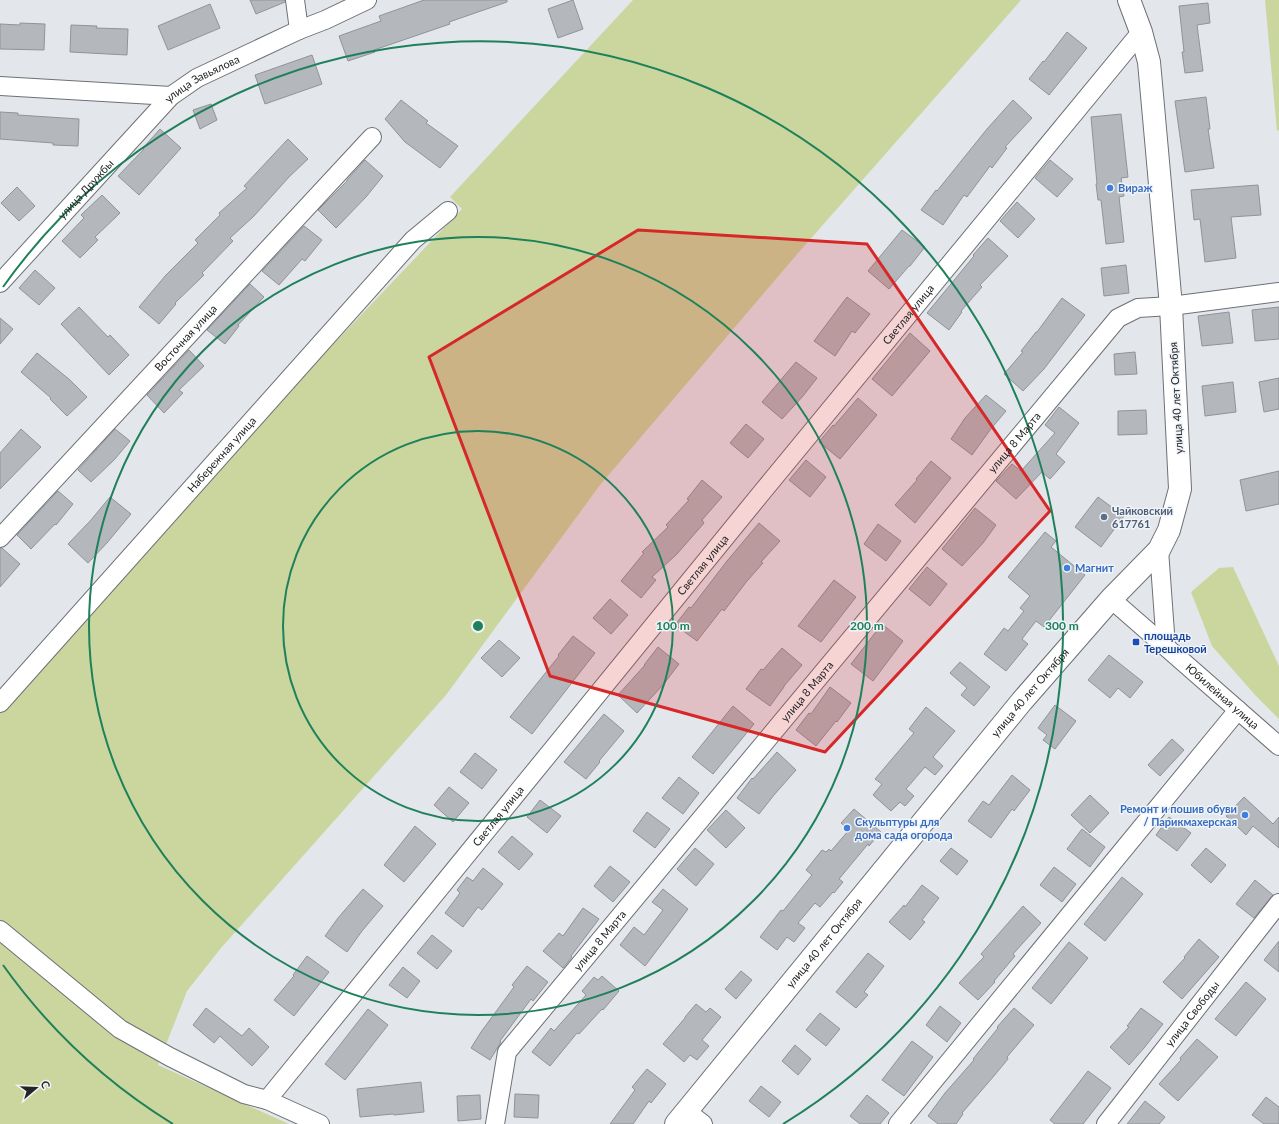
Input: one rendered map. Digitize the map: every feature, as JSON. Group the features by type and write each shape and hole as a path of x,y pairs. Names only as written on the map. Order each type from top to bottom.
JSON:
{"main road":[{"name":"улица 40 лет Октября","path":"681,1117 1022,702 1111,599 1159,550 1169,530 1180,490 1171,306 1149,62 1142,32 1129,0"}],"street":[{"path":"295,0 299,30"},
{"name":"улица Завьялова","path":"0,86 170,96 197,78 367,0"},
{"name":"Светлая улица","path":"267,1100 763,491 1142,32"},
{"name":"улица Дружбы","path":"0,283 170,96"},
{"name":"Восточная улица","path":"0,538 372,137"},
{"name":"Набережная улица","path":"0,703 412,240 448,211"},
{"name":"улица 8 Марта","path":"494,1124 507,1052 1118,318 1138,308 1171,306 1279,292"},
{"path":"1159,550 1166,647"},
{"name":"Юбилейная улица","path":"1111,599 1279,746"},
{"path":"898,1124 1238,710"},
{"name":"улица Свободы","path":"1106,1124 1279,903"},
{"path":"0,930 120,1029 170,1057 244,1094 267,1100 320,1124"},
{"path":"681,1117 703,1124"}],"highlighted area":[{"path":"638,230 867,244 1050,511 825,752 550,676 429,357"}],"green space":[{"path":"633,0 1021,0 799,252 600,485 446,695 221,948 187,991 158,1065 289,1124 0,1124 0,711 203,481 462,209 450,197"},
{"path":"1265,0 1279,0 1279,130 1277,131"},
{"path":"1233,567 1279,666 1279,719 1256,696 1212,646 1191,592 1219,568"}],"building":[{"path":"250,0 285,0 285,2 256,14"},
{"path":"424,0 507,0 507,2 449,22 450,24 374,50 375,52 348,61 339,36 381,21 379,16"},
{"path":"573,0 583,29 558,38 548,9"},
{"path":"1208,3 1210,23 1197,25 1203,71 1185,73 1179,6"},
{"path":"210,4 220,28 168,50 158,26"},
{"path":"20,23 45,24 44,50 0,49 0,24 20,25"},
{"path":"71,25 97,26 96,28 128,29 127,55 70,52"},
{"path":"1067,32 1087,48 1049,95 1029,79"},
{"path":"312,55 322,84 265,104 255,75"},
{"path":"1206,97 1210,129 1208,129 1214,168 1185,172 1175,101"},
{"path":"401,100 428,121 426,123 458,146 440,168 405,142 385,119"},
{"path":"1013,100 1032,118 1005,147 1007,148 992,168 990,166 967,197 964,195 943,225 921,210 987,129"},
{"path":"211,104 217,120 200,129 193,110"},
{"path":"0,112 18,113 18,115 79,119 78,146 53,145 53,143 0,139"},
{"path":"1121,114 1128,177 1121,178 1124,196 1119,197 1124,242 1106,244 1101,200 1098,200 1096,184 1091,117"},
{"path":"160,129 181,148 139,195 118,176 144,149 143,148"},
{"path":"288,139 308,159 289,177 254,216 230,238 233,241 202,273 204,275 175,303 176,304 159,324 139,307 166,275 198,243 195,240 220,215 219,213 247,188 244,186"},
{"path":"365,160 383,176 366,197 336,228 318,210 347,181"},
{"path":"1050,160 1073,179 1057,197 1035,178"},
{"path":"1258,185 1261,215 1231,217 1236,258 1205,262 1200,219 1194,220 1191,190"},
{"path":"17,187 35,206 19,221 1,203"},
{"path":"102,195 120,213 95,237 98,240 80,258 62,241 84,218 81,215"},
{"path":"1017,202 1035,219 1018,238 1000,221"},
{"path":"304,226 322,240 305,261 302,259 279,285 262,271"},
{"path":"902,230 925,247 889,289 868,271"},
{"path":"988,238 1008,256 980,285 982,287 961,311 962,312 949,330 927,313"},
{"path":"1126,265 1129,293 1104,296 1101,268"},
{"path":"35,270 55,288 39,305 19,288"},
{"path":"250,284 264,297 238,325 239,326 225,344 207,330"},
{"path":"847,297 870,314 855,333 852,331 835,356 814,341"},
{"path":"1062,298 1085,315 1044,369 1023,391 1004,374 1023,352 1021,351"},
{"path":"79,307 108,337 110,335 129,355 109,375 61,324"},
{"path":"1279,307 1279,339 1255,341 1252,310"},
{"path":"1229,312 1233,343 1202,346 1198,316"},
{"path":"0,318 13,329 0,344"},
{"path":"910,333 930,351 892,396 872,379"},
{"path":"189,350 204,366 179,390 183,393 164,413 147,395"},
{"path":"1135,352 1137,374 1115,375 1114,354"},
{"path":"37,353 70,380 87,397 67,416 50,399 51,398 21,372"},
{"path":"796,362 817,378 782,419 762,402"},
{"path":"1279,378 1279,409 1264,412 1259,382"},
{"path":"1233,382 1236,412 1205,416 1202,386"},
{"path":"986,395 1006,411 972,455 951,439 965,418"},
{"path":"858,398 877,415 840,459 819,442"},
{"path":"1059,407 1079,423 1056,454 1065,462 1050,479 1042,472 1016,499 996,481 1012,464 1021,471 1055,433 1045,425"},
{"path":"1146,410 1147,434 1118,435 1118,411"},
{"path":"746,424 764,439 748,458 730,443"},
{"path":"21,429 41,447 0,489 0,453"},
{"path":"115,429 130,441 114,460 91,482 78,470"},
{"path":"806,460 826,477 810,497 789,480"},
{"path":"931,461 951,478 915,523 895,505"},
{"path":"1279,471 1279,504 1246,511 1240,480"},
{"path":"702,480 722,497 702,520 704,523 677,554 652,577 656,580 641,598 621,581 644,553 642,552 668,527 666,525 689,500 687,499"},
{"path":"58,491 73,504 56,525 55,524 31,549 17,535"},
{"path":"110,497 131,514 88,563 68,544"},
{"path":"1098,497 1124,516 1101,547 1075,527"},
{"path":"975,508 996,525 983,543 962,566 942,549"},
{"path":"759,523 780,541 761,562 763,563 724,611 722,609 697,641 675,625 689,607 691,608 727,561"},
{"path":"878,524 901,541 886,561 864,544"},
{"path":"1045,532 1056,541 1051,547 1085,575 1044,627 1036,621 1022,639 1028,644 1006,671 984,654 1004,628 1008,631 1024,611 1020,608 1030,596 1008,577"},
{"path":"0,548 2,548 20,564 0,587"},
{"path":"927,567 947,584 930,606 909,589"},
{"path":"834,580 856,597 821,642 798,626"},
{"path":"610,599 628,615 611,634 593,618"},
{"path":"882,624 903,641 873,681 851,664"},
{"path":"573,636 595,653 532,734 510,717 559,656 558,655"},
{"path":"499,640 520,658 502,677 481,658"},
{"path":"658,647 679,664 663,685 637,713 618,695 645,665"},
{"path":"782,648 802,665 784,686 770,706 746,689 761,669 763,670"},
{"path":"1109,655 1143,682 1130,698 1118,688 1110,698 1088,680"},
{"path":"960,662 990,687 974,706 961,695 967,688 950,673"},
{"path":"830,687 851,703 816,746 796,730 809,713 811,714"},
{"path":"1055,705 1076,721 1055,749 1043,740 1047,735 1038,728"},
{"path":"733,706 754,724 713,774 692,757"},
{"path":"926,707 955,731 933,757 943,766 935,775 925,767 906,789 914,796 905,806 900,802 891,811 873,795 882,784 875,779 914,733 909,729"},
{"path":"604,714 624,731 586,779 564,762"},
{"path":"1172,739 1184,750 1160,776 1148,765"},
{"path":"777,752 796,770 759,814 737,798 752,778 753,779"},
{"path":"475,753 497,770 482,789 460,772"},
{"path":"1012,775 1030,790 1014,811 1012,809 991,838 968,821 983,801 989,805"},
{"path":"679,777 699,793 683,814 662,798"},
{"path":"449,787 469,803 453,822 434,805"},
{"path":"1090,795 1109,813 1090,833 1071,815"},
{"path":"1244,797 1273,824 1279,817 1279,848 1253,826 1246,835 1226,816"},
{"path":"540,800 561,816 547,833 527,817"},
{"path":"854,809 881,832 869,846 868,844 839,879 843,882 834,893 833,892 820,907 815,903 798,923 805,928 794,942 787,937 777,950 760,937 781,910 783,911 812,875 806,870 822,850 826,852 829,849 831,851 849,830 841,823"},
{"path":"726,810 745,828 726,848 707,830"},
{"path":"647,812 670,829 655,848 633,831"},
{"path":"1169,817 1191,833 1177,851 1156,835"},
{"path":"415,826 436,844 404,882 384,865"},
{"path":"1082,829 1105,847 1090,867 1067,849"},
{"path":"512,836 533,854 519,870 498,852"},
{"path":"695,848 714,864 696,886 677,869"},
{"path":"951,848 968,861 957,875 940,861"},
{"path":"1206,848 1226,865 1211,883 1191,865"},
{"path":"610,866 630,882 613,902 594,886"},
{"path":"1054,867 1076,884 1062,902 1040,885"},
{"path":"483,868 503,884 482,910 478,907 463,927 445,913 460,893 457,890 467,877 473,881"},
{"path":"1122,877 1143,894 1105,941 1084,924"},
{"path":"1255,880 1273,895 1254,918 1236,904"},
{"path":"922,885 939,898 922,920 925,922 910,940 889,922 904,905 905,907"},
{"path":"363,889 383,906 347,952 325,936 338,918"},
{"path":"663,889 688,909 645,966 620,945 634,927 644,935 663,910 652,902"},
{"path":"1023,906 1041,923 1013,954 1015,956 994,981 995,982 978,1000 959,983 984,957 981,954"},
{"path":"583,908 599,919 563,968 543,951 559,933 563,936"},
{"path":"432,935 452,951 437,969 417,953"},
{"path":"1199,939 1219,957 1182,999 1163,982 1185,958 1184,957"},
{"path":"1279,941 1279,972 1264,960"},
{"path":"1069,942 1088,958 1051,1004 1032,988"},
{"path":"868,953 884,966 864,992 868,995 856,1008 836,992"},
{"path":"307,956 329,972 294,1016 274,1000 294,976 293,975"},
{"path":"527,966 548,982 533,1001 531,999 500,1041 501,1042 490,1060 471,1048 514,987 512,985"},
{"path":"403,967 420,981 407,998 389,985"},
{"path":"741,971 752,980 736,999 725,989"},
{"path":"602,976 619,991 603,1010 602,1009 579,1034 577,1033 550,1066 532,1052 551,1028 554,1031 586,995 582,991 594,977 598,980"},
{"path":"1246,982 1266,999 1236,1036 1215,1019"},
{"path":"696,1004 706,1012 710,1008 721,1017 702,1040 709,1046 697,1060 690,1055 684,1062 663,1044"},
{"path":"940,1006 961,1023 947,1042 926,1025"},
{"path":"206,1008 242,1036 249,1028 269,1047 252,1066 220,1036 214,1043 193,1025"},
{"path":"1014,1008 1034,1025 1007,1057 1008,1059 962,1113 963,1114 956,1124 938,1124 928,1116 945,1093 974,1060 973,1059 998,1028 997,1027"},
{"path":"1141,1008 1163,1024 1129,1065 1110,1047 1129,1027 1127,1026"},
{"path":"368,1009 388,1025 345,1080 325,1064"},
{"path":"820,1013 840,1029 826,1046 806,1030"},
{"path":"1197,1039 1218,1057 1178,1101 1159,1084 1181,1060 1180,1058"},
{"path":"912,1041 933,1057 904,1096 882,1080"},
{"path":"795,1045 811,1059 798,1075 782,1061"},
{"path":"647,1069 666,1084 651,1103 649,1101 633,1124 610,1124 635,1090 632,1087"},
{"path":"1088,1071 1111,1088 1083,1124 1055,1124 1050,1120"},
{"path":"421,1082 424,1112 360,1117 357,1089"},
{"path":"761,1086 781,1102 769,1117 749,1101"},
{"path":"515,1094 539,1095 538,1118 514,1117"},
{"path":"480,1095 481,1119 458,1121 457,1096"},
{"path":"867,1095 889,1113 880,1124 860,1124 850,1116"},
{"path":"1266,1097 1279,1107 1279,1124 1264,1124 1252,1115"},
{"path":"1145,1101 1165,1117 1159,1124 1127,1124"}],"place":[{"name":"Вираж","path":"1110,188"},
{"name":"Чайковский 617761","path":"1104,517"},
{"name":"Магнит","path":"1067,568"},
{"name":"площадь Терешковой","path":"1136,642"},
{"name":"Ремонт и пошив обуви / Парикмахерская","path":"1245,815"},
{"name":"Скульптуры для дома сада огорода","path":"847,828"}]}
